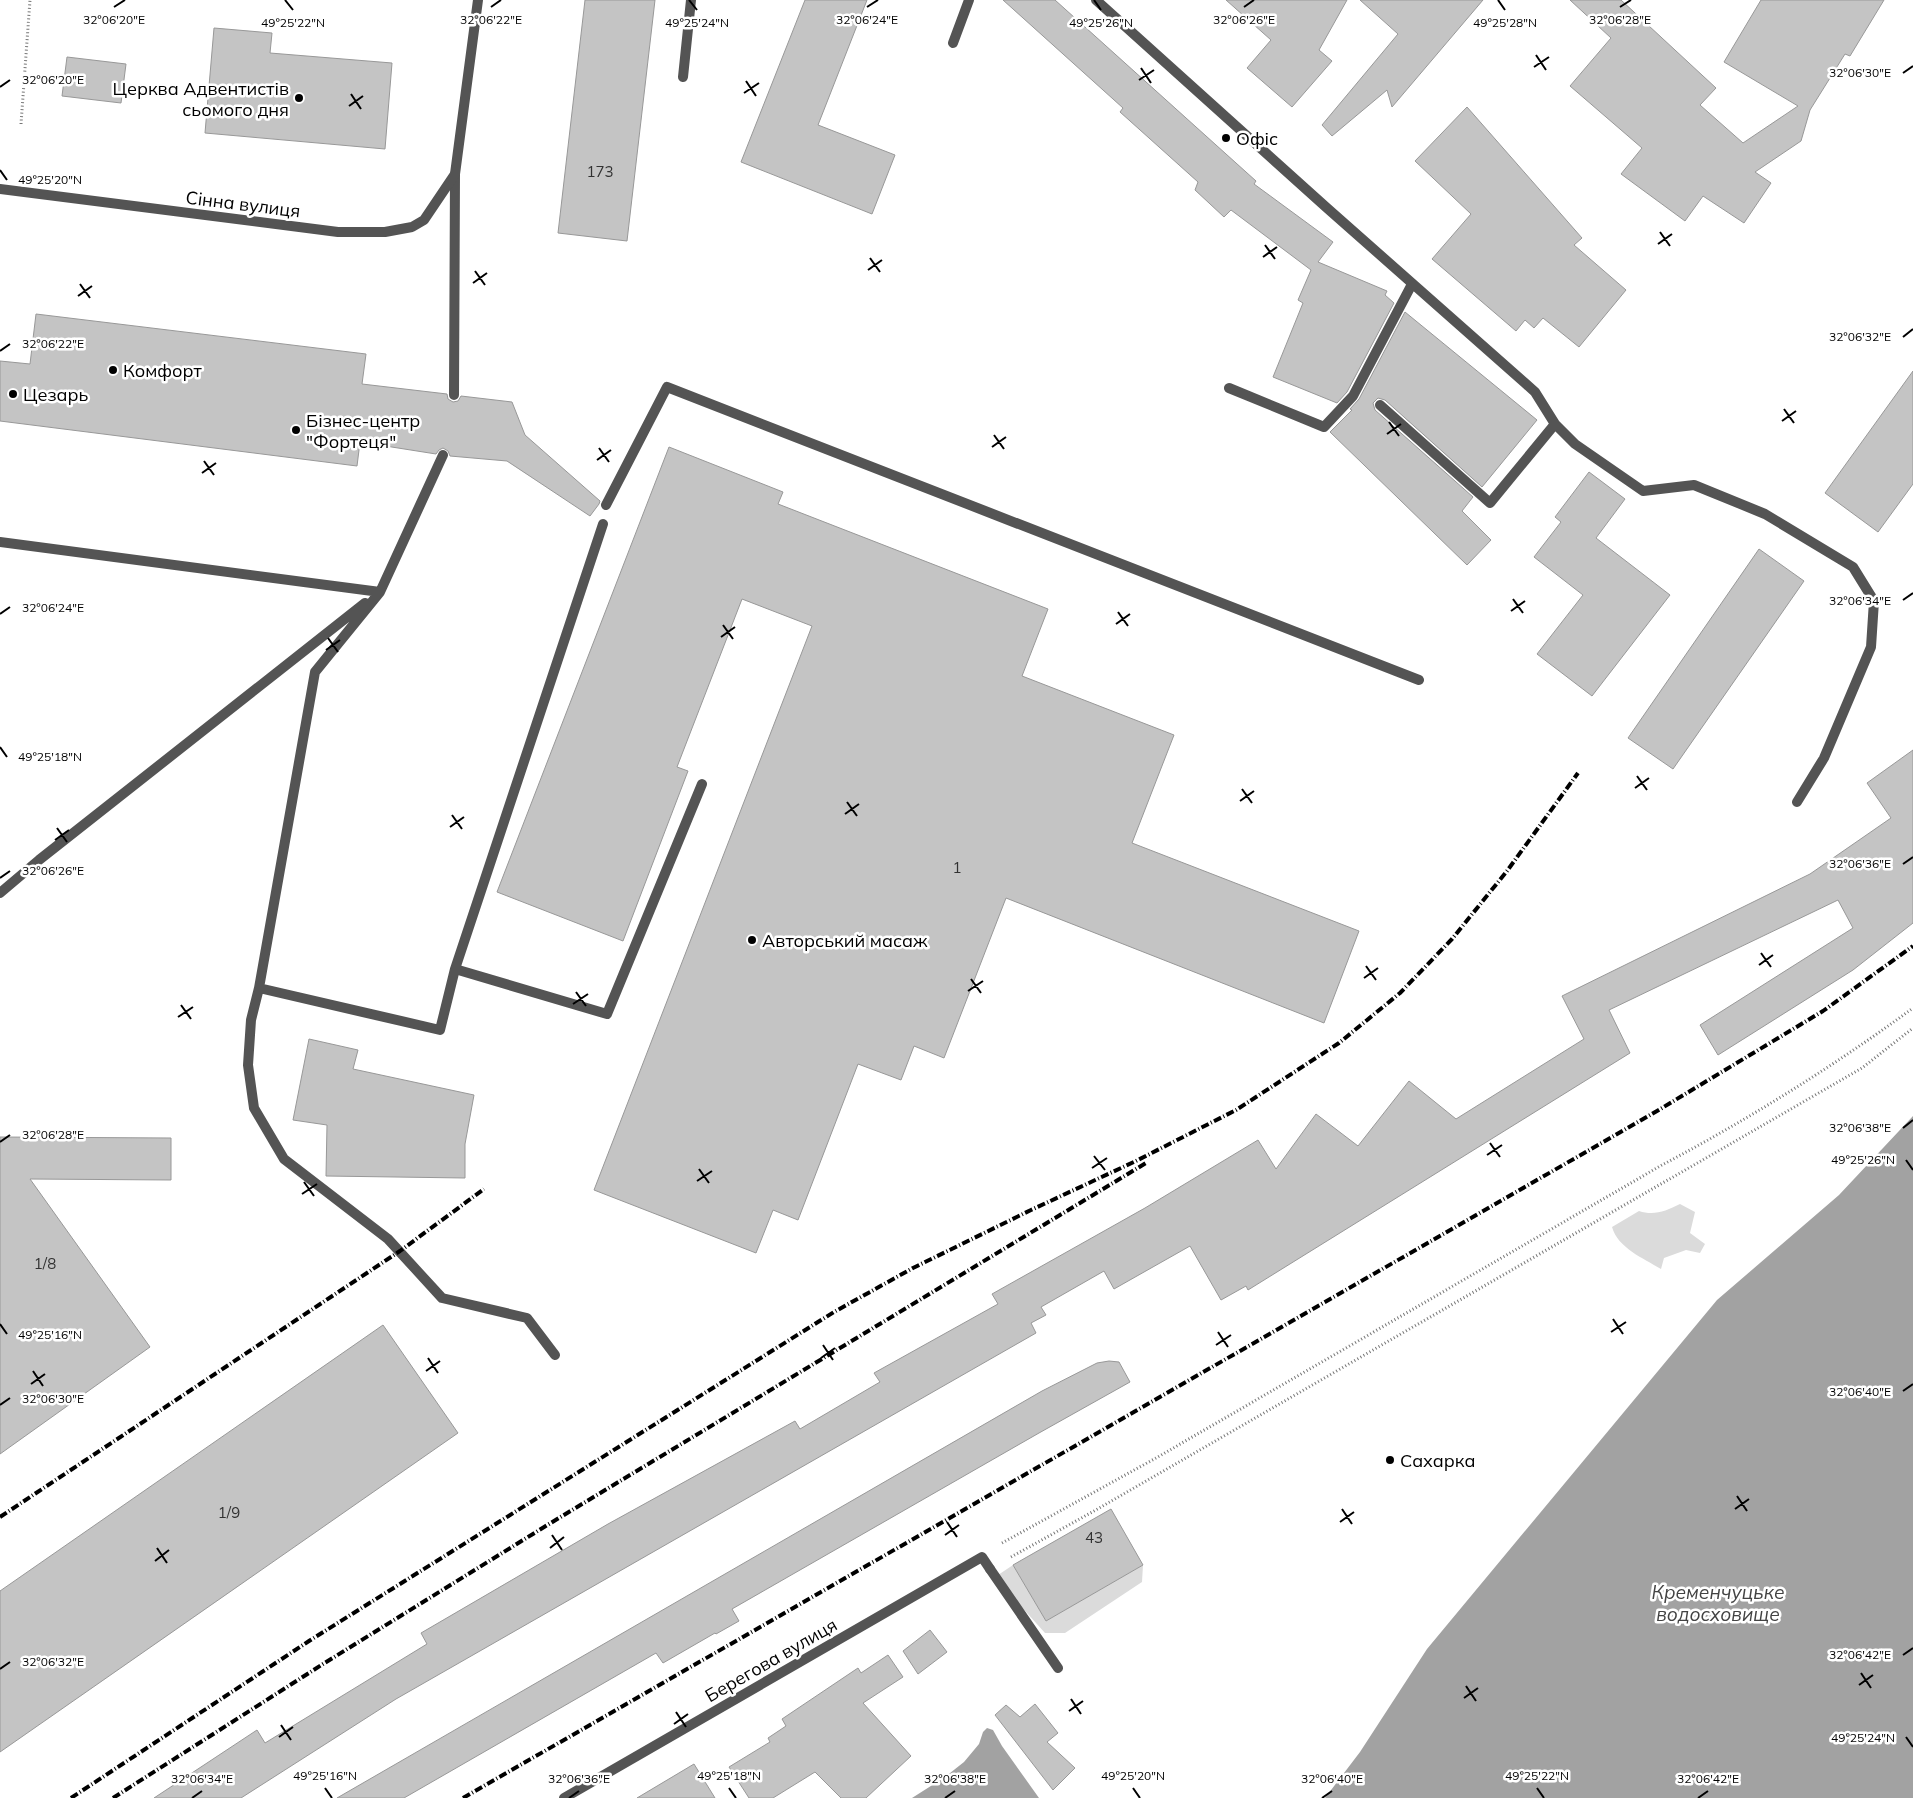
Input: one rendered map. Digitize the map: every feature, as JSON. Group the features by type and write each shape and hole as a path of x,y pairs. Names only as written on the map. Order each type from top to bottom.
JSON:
{"street":[{"path":"454,395 456,174 478,0"},
{"path":"683,76 691,0"},
{"path":"952,43 969,0"},
{"path":"1096,0 1412,284 1530,387 1555,424 1588,454 1643,491 1694,485 1770,516 1853,567 1874,600 1871,647 1824,758 1797,802"},
{"name":"Сінна вулиця","path":"0,189 338,232 385,232 412,227 424,220 456,174"},
{"path":"1229,388 1324,427 1353,396 1412,284"},
{"path":"606,505 667,388 1418,680"},
{"path":"1380,405 1490,503 1555,424"},
{"path":"443,455 380,592 315,672 251,1020 248,1065 254,1108 284,1159 388,1239 442,1298 527,1318 555,1355"},
{"path":"258,988 440,1030 455,969 602,524"},
{"path":"0,542 380,592"},
{"path":"0,893 39,860 380,592"},
{"path":"455,969 608,1014 702,784"},
{"path":"982,1557 1058,1668"},
{"name":"Берегова вулиця","path":"564,1798 982,1557"}],"path":[{"path":"21,124 30,0"},
{"path":"982,1557 1001,1544 1156,1458 1662,1165 1708,1141 1816,1074 1913,1008"},
{"path":"990,1569 1094,1511 1862,1068 1913,1028"}],"shaded area":[{"path":"1680,1204 1695,1212 1690,1233 1705,1244 1700,1253 1686,1250 1664,1258 1661,1269 1625,1247 1612,1227 1639,1211 1660,1212"},
{"path":"1013,1565 1046,1621 1143,1565 1142,1582 1065,1633 1045,1633 1009,1593 998,1575"}],"water":[{"name":"Кременчуцьке водосховище","path":"1913,1116 1913,1798 1325,1798 1360,1752 1427,1649 1717,1300 1839,1195"},
{"path":"987,1728 993,1730 1002,1746 1039,1798 912,1798 945,1777 964,1762 979,1744 983,1732"}],"building":[{"path":"585,0 655,0 627,241 558,233"},
{"path":"805,0 867,0 818,125 895,155 872,214 741,162"},
{"path":"1003,0 1055,0 1256,181 1254,184 1333,242 1318,262 1387,291 1385,295 1394,303 1347,392 1337,403 1273,377 1303,303 1298,300 1311,270 1231,210 1224,217 1195,190 1198,182 1120,112 1123,108"},
{"path":"1226,0 1347,0 1319,50 1332,61 1292,107 1247,68 1271,40"},
{"path":"1360,0 1483,0 1392,107 1387,90 1332,136 1322,125 1398,34"},
{"path":"1570,0 1621,0 1716,88 1700,105 1743,143 1798,106 1724,62 1761,0 1884,0 1850,56 1845,54 1810,110 1801,141 1755,172 1771,183 1744,223 1703,196 1685,221 1621,174 1642,148 1570,86 1611,38"},
{"name":"Церква Адвентистів сьомого дня","path":"214,28 272,33 270,53 392,63 385,149 205,133"},
{"path":"67,57 126,64 121,103 62,96"},
{"path":"1467,107 1582,238 1574,245 1626,290 1579,347 1543,318 1534,328 1525,320 1516,331 1432,259 1471,214 1415,161"},
{"path":"1405,312 1537,420 1482,487 1385,400 1378,398 1373,403 1375,410 1473,497 1462,511 1491,540 1467,565 1330,432 1352,410 1350,409 1359,399"},
{"name":"Бізнес-центр \"Фортеця\"","path":"36,314 366,354 362,384 447,394 448,399 453,402 458,401 461,396 512,402 525,435 600,501 599,504 590,516 507,461 450,456 448,451 443,448 436,454 360,442 357,466 0,421 0,361 30,364"},
{"path":"1913,371 1913,484 1878,532 1825,493"},
{"path":"669,447 783,492 778,504 1048,609 1022,676 1174,735 1132,843 1359,931 1324,1023 1006,898 944,1058 914,1046 901,1080 858,1064 798,1220 773,1210 756,1253 594,1190 812,626 742,599 677,767 688,771 623,941 497,892"},
{"path":"1589,472 1625,499 1596,538 1670,595 1592,696 1537,654 1583,595 1534,557 1561,522 1555,517"},
{"path":"1759,549 1804,581 1673,769 1628,738"},
{"path":"1913,750 1913,923 1853,970 1718,1055 1700,1025 1853,928 1838,900 1609,1010 1630,1053 1248,1290 1246,1286 1221,1300 1190,1246 1114,1289 1104,1271 1041,1307 1046,1315 1031,1323 1036,1333 396,1699 241,1798 154,1798 257,1730 265,1743 427,1644 421,1633 608,1524 795,1421 800,1429 880,1382 874,1373 998,1304 992,1294 1145,1208 1258,1140 1276,1169 1316,1114 1358,1146 1409,1081 1456,1119 1584,1039 1562,996 1810,874 1891,818 1867,783"},
{"path":"309,1039 358,1050 353,1069 474,1095 465,1144 465,1178 326,1176 327,1125 293,1120"},
{"path":"0,1137 171,1138 171,1180 30,1179 150,1347 0,1454"},
{"path":"383,1325 458,1433 0,1752 0,1591"},
{"path":"1119,1362 1130,1382 732,1609 739,1621 663,1663 656,1653 404,1798 337,1798 1042,1391 1097,1363"},
{"path":"1111,1509 1143,1565 1046,1621 1013,1565"},
{"path":"930,1630 947,1652 918,1674 903,1651"},
{"path":"888,1655 903,1677 863,1703 911,1756 866,1798 841,1798 815,1772 773,1798 749,1798 729,1767 770,1742 768,1738 786,1726 782,1719 858,1668 861,1673"},
{"path":"1035,1704 1058,1733 1047,1742 1075,1768 1053,1790 995,1715 1006,1705 1020,1717"},
{"path":"694,1764 715,1798 637,1798"}],"railway":[{"path":"71,1798 309,1641 834,1312 913,1268 1136,1161 1236,1110 1339,1043 1400,993 1452,939 1507,871 1578,773"},
{"path":"463,1798 1657,1111 1823,1011 1913,946"},
{"path":"113,1798 323,1664 549,1524 1146,1163"},
{"path":"0,1517 400,1251 484,1189"}],"place":[{"name":"Церква Адвентистів сьомого дня","path":"299,98"},
{"name":"Офіс","path":"1226,138"},
{"name":"Комфорт","path":"113,370"},
{"name":"Цезарь","path":"13,394"},
{"name":"Бізнес-центр \"Фортеця\"","path":"296,430"},
{"name":"Авторський масаж","path":"752,940"},
{"name":"Сахарка","path":"1390,1460"}]}
